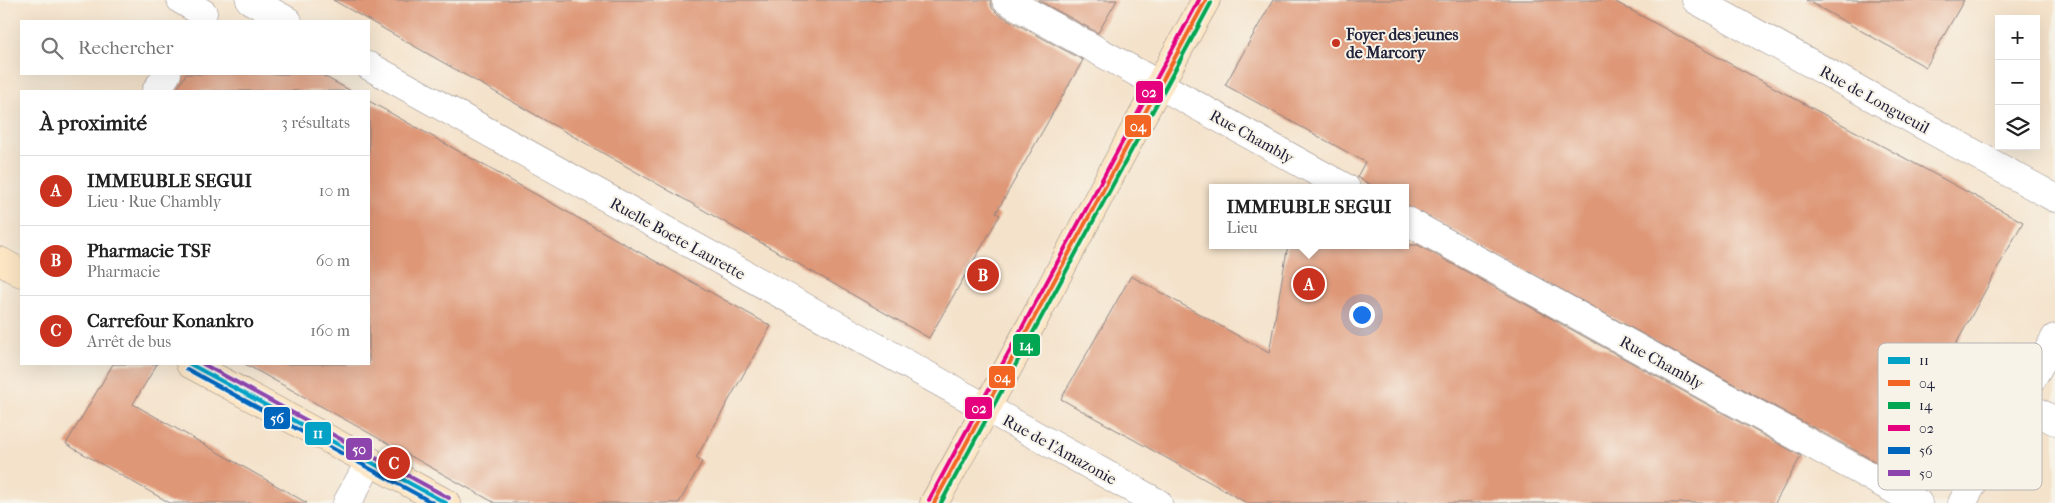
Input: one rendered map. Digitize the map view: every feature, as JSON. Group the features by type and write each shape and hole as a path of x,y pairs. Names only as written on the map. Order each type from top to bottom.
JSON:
{"street":[{"path":"250,0 286,20"},
{"name":"Rue Chambly","path":"1006,0 1339,184"},
{"path":"934,503 988,409 1158,84 1206,0"},
{"name":"Rue de Longueuil","path":"1696,0 2055,198"},
{"name":"Ruelle Boete Laurette","path":"370,67 988,409"},
{"path":"157,90 166,75"},
{"name":"Rue Chambly","path":"1409,222 1878,481"},
{"path":"0,261 20,272"},
{"path":"2042,361 2055,338"},
{"path":"192,365 446,503"},
{"name":"Rue de l'Amazonie","path":"988,409 1158,503"},
{"path":"2042,414 2055,421"},
{"path":"346,503 370,461"},
{"name":"Rue Chambly","path":"1894,490 1918,503"},
{"path":"1962,503 1969,490"}],"building":[{"path":"333,0 990,0 992,8 998,14 1083,60 996,213 1000,215 929,338"},
{"path":"1038,0 1117,0 1098,33"},
{"path":"1273,0 1612,0 2023,222 1957,343 1878,343 1878,463 1409,206 1409,184 1369,184 1357,177 1365,162 1225,85"},
{"path":"1806,0 1964,0 1926,67"},
{"path":"185,75 322,75 349,90 177,90"},
{"path":"370,102 771,326 696,458 702,462 679,503 495,503 247,365 370,365"},
{"path":"1409,245 1418,245 1801,456 1775,503 1247,503 1061,399 1131,276 1269,353 1287,249 1409,249"},
{"path":"112,365 156,365 133,404 307,503 170,503 66,444"}],"transit line":[{"name":"02","path":"929,500 1199,0"},
{"name":"04","path":"934,503 1206,0"},
{"name":"14","path":"941,503 1211,3"},
{"name":"11","path":"192,365 446,503"},
{"name":"50","path":"205,365 449,498"},
{"name":"56","path":"187,369 433,503"}],"place":[{"name":"Foyer des jeunes de Marcory","path":"1336,43"},
{"name":"Pharmacie TSF","path":"983,275"},
{"name":"IMMEUBLE SEGUI","path":"1309,284"},
{"name":"Carrefour Konankro","path":"394,463"}]}
